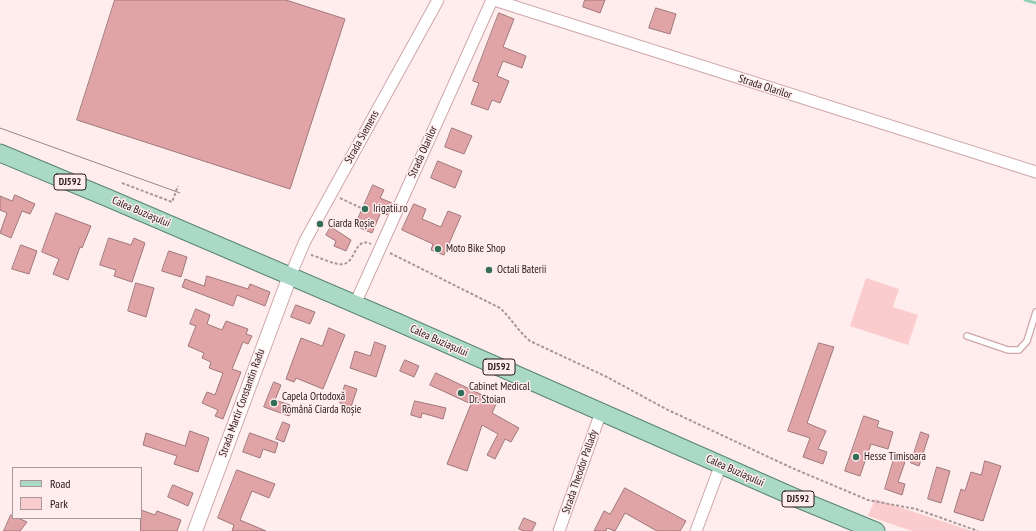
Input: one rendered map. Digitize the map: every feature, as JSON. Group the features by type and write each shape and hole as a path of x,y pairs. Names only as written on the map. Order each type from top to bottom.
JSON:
{"main road":[{"name":"Calea Buziașului","path":"0,153 355,304 803,501 876,531"}],"street":[{"name":"Strada Siemens","path":"290,276 305,241 438,0"},
{"name":"Strada Olarilor","path":"355,304 493,0 1036,172"},
{"name":"Strada Martir Constantin Radu","path":"195,531 290,276"},
{"name":"Strada Theodor Pallady","path":"559,531 601,412"},
{"path":"696,531 721,464"}],"lane":[{"path":"967,336 1008,350 1019,350 1027,341 1036,312"}],"path":[{"path":"122,183 172,202 178,186"},
{"path":"331,194 363,208"},
{"path":"309,254 339,264 346,264 359,245 363,242 368,242 500,308 507,314 520,333 530,342 607,378 687,419 792,468 868,500 916,509 978,531"}],"green space":[{"path":"866,278 899,289 893,307 918,315 908,345 850,326"},
{"path":"875,499 972,531 912,531 868,516"}],"building":[{"path":"115,0 286,0 345,19 290,189 77,120"},
{"path":"585,0 605,0 600,13 583,7"},
{"path":"656,8 676,14 670,34 649,28"},
{"path":"499,13 514,19 503,47 526,56 522,68 503,61 497,76 509,81 500,103 492,100 488,110 471,104 479,83 473,81"},
{"path":"452,128 472,136 464,154 445,147"},
{"path":"438,161 462,171 455,188 431,178"},
{"path":"373,185 384,190 380,198 392,203 387,215 381,212 372,233 355,226"},
{"path":"15,195 35,204 30,214 22,211 11,238 0,233 7,213 0,210 0,196 12,201"},
{"path":"414,204 426,209 422,219 441,227 448,211 461,216 444,255 431,250 433,244 402,230"},
{"path":"56,213 91,226 82,248 80,247 68,280 53,274 59,259 42,252"},
{"path":"331,227 351,240 346,251 334,246 336,241 326,235"},
{"path":"109,238 131,245 134,238 145,243 132,282 114,276 116,270 100,265"},
{"path":"21,245 37,251 29,274 12,269"},
{"path":"169,251 187,257 181,277 162,271"},
{"path":"207,276 248,289 250,284 270,292 265,306 237,295 233,306 182,287 185,279 204,286"},
{"path":"136,283 154,288 146,317 128,311"},
{"path":"296,305 315,312 310,324 291,317"},
{"path":"196,309 210,315 207,324 222,330 226,321 248,329 246,334 252,336 248,344 243,342 232,369 241,372 223,419 215,416 218,410 202,403 207,392 215,395 223,373 209,368 211,362 202,358 204,353 188,346 196,326 190,324"},
{"path":"329,328 345,335 323,389 296,378 294,382 286,379 301,338 322,346"},
{"path":"375,342 386,346 376,377 350,368 355,351 370,356"},
{"path":"819,343 834,347 807,423 826,431 818,449 827,452 823,464 803,457 810,438 788,431"},
{"path":"405,360 419,366 414,377 400,371"},
{"path":"436,373 497,402 492,413 519,428 511,442 505,439 495,459 487,455 498,434 482,425 467,471 447,464 471,404 430,385"},
{"name":"Capela Ortodoxă Română Ciarda Roșie","path":"274,382 281,385 275,400 290,405 292,412 289,416 264,407"},
{"path":"345,385 357,389 351,407 340,403"},
{"path":"415,401 446,408 443,419 422,413 421,418 411,415"},
{"path":"864,416 879,421 877,427 893,432 888,449 871,444 860,476 845,471"},
{"path":"283,422 290,425 284,442 276,439"},
{"path":"190,431 209,438 198,472 174,464 177,456 143,445 146,433 185,446"},
{"path":"921,432 929,435 919,466 911,463"},
{"path":"250,433 278,443 275,453 263,449 260,458 243,452"},
{"path":"894,459 905,462 898,482 905,484 902,495 885,489"},
{"path":"985,461 1001,466 983,521 954,512 961,489 965,491 971,472 981,475"},
{"path":"937,467 950,471 941,503 928,499"},
{"path":"237,470 275,484 269,498 252,491 240,520 266,531 232,531 234,525 218,518"},
{"path":"173,485 193,493 188,506 168,497"},
{"path":"625,488 686,521 680,531 657,531 625,513 615,531 607,528 606,531 594,531 604,511 610,514"},
{"path":"142,510 155,515 157,511 181,520 177,531 141,531"},
{"path":"11,515 12,519 20,519 27,522 20,531 4,531"},
{"path":"524,518 536,523 532,531 524,531 519,529"}],"waterway":[{"path":"1025,0 1036,3"}],"tram line":[{"path":"0,128 180,193"}],"place":[{"name":"Irigatii.ro","path":"365,209"},
{"name":"Ciarda Roșie","path":"320,224"},
{"name":"Moto Bike Shop","path":"438,249"},
{"name":"Octali Baterii","path":"489,270"},
{"name":"Cabinet Medical Dr. Stoian","path":"461,393"},
{"name":"Capela Ortodoxă Română Ciarda Roșie","path":"274,403"},
{"name":"Hesse Timisoara","path":"856,457"}]}
